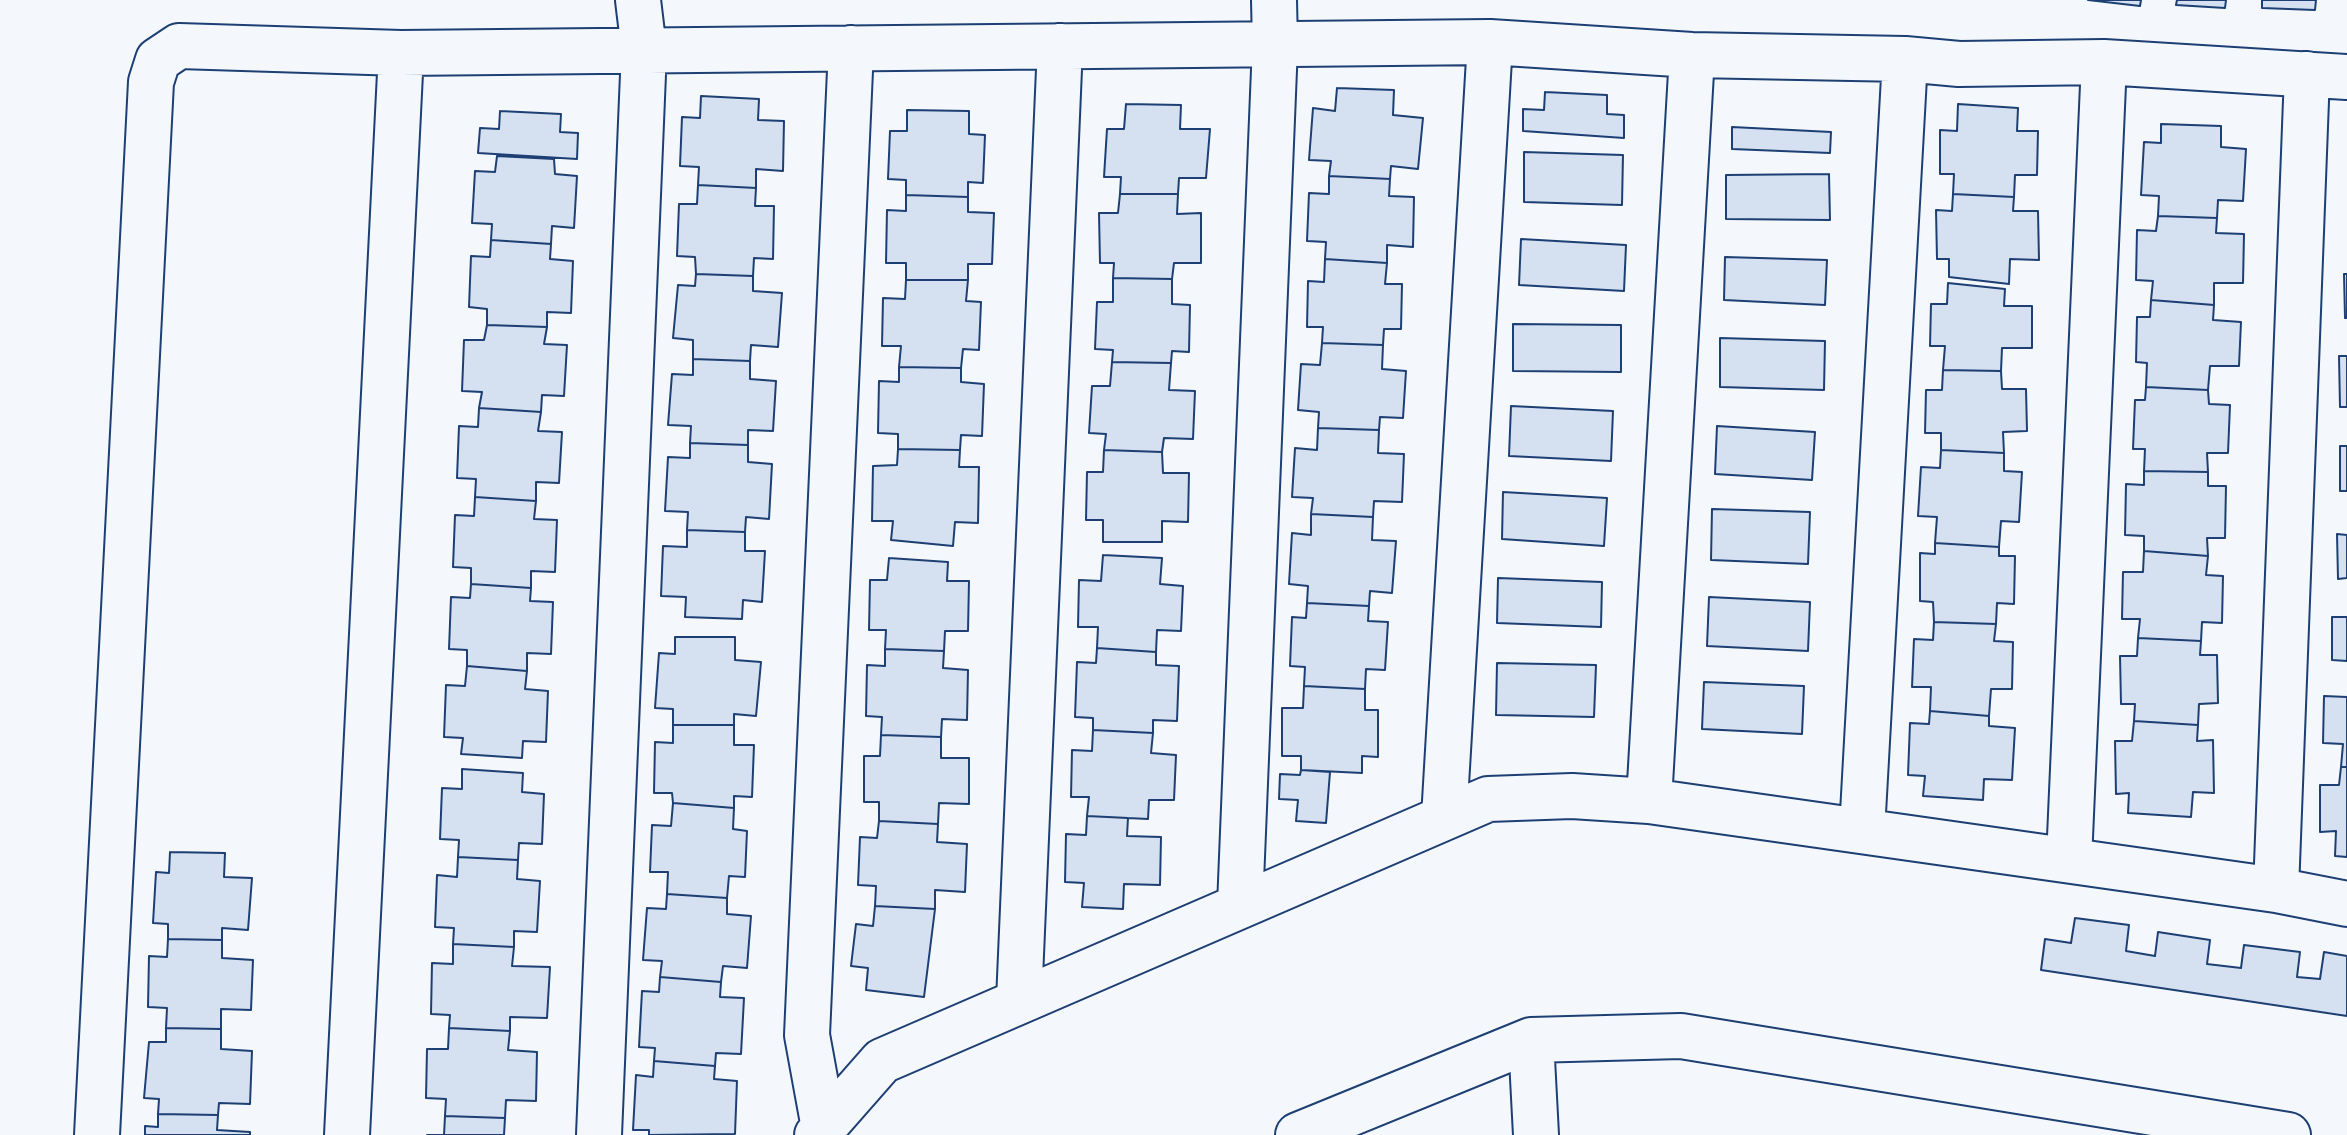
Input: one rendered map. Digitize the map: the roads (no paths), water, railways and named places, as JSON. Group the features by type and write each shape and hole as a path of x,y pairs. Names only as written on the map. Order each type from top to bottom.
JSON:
{"street":[{"path":"599,1135 644,50 638,0"},
{"path":"1240,906 1275,45 1274,0"},
{"path":"1444,818 1490,42"},
{"path":"97,1135 151,82 158,60 179,46 401,53 1490,42 1692,55 1905,59 1959,64 2104,62 2327,75 2276,890"},
{"path":"1019,1001 1060,46"},
{"path":"820,1131 807,1035 851,48"},
{"path":"347,1135 401,53"},
{"path":"1649,801 1692,55"},
{"path":"1862,831 1905,59"},
{"path":"2069,860 2104,62"},
{"path":"820,1131 882,1061 1488,799 1572,796 1649,801 2276,890 2347,904"},
{"path":"1298,1135 1531,1040 1681,1036 2288,1135"},
{"path":"1531,1040 1536,1135"}]}
